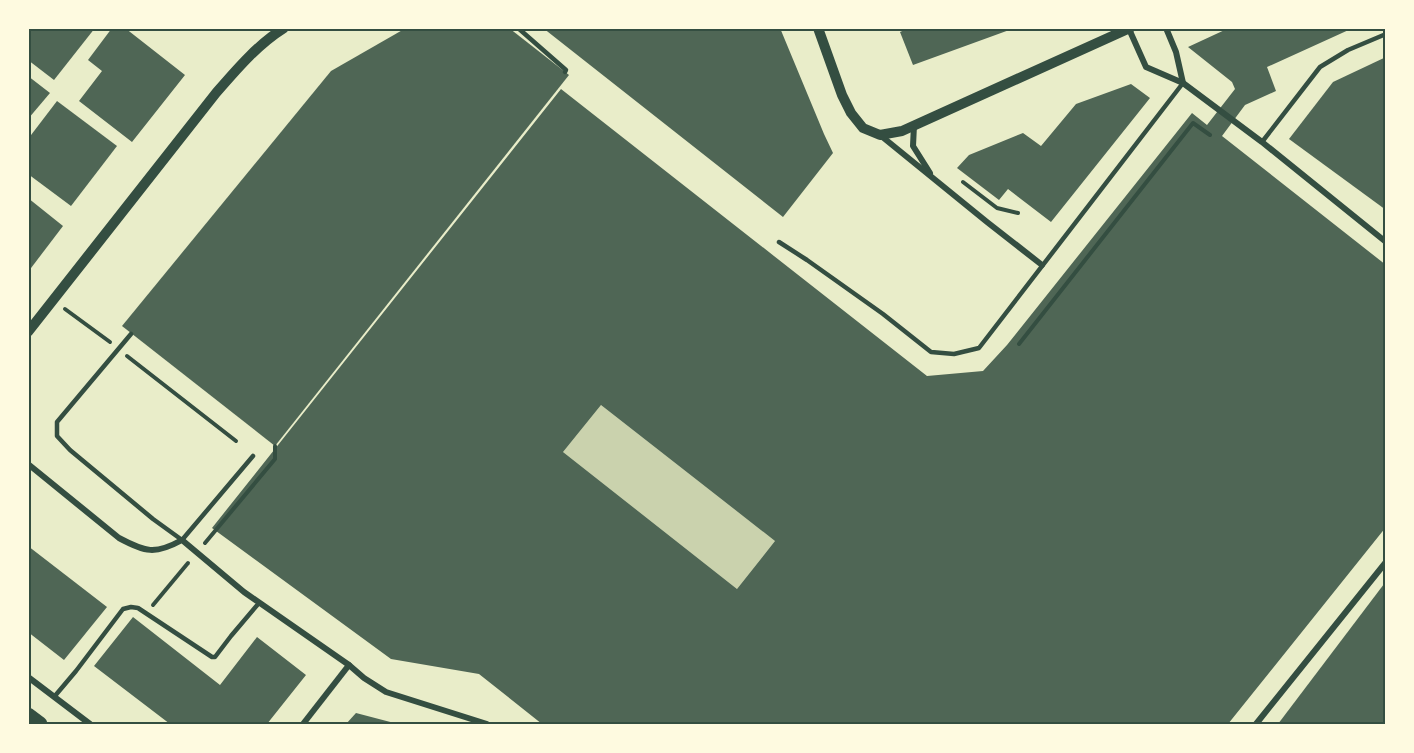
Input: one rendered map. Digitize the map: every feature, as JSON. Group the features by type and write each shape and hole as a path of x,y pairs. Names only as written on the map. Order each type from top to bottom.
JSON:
{"main road":[{"path":"28,715 40,724"}],"street":[{"path":"28,332 216,93 243,62 284,28"},
{"path":"818,28 842,95 863,128 880,135 1042,265"},
{"path":"1166,28 1176,52 1183,83"},
{"path":"880,135 902,131 1129,29 1146,67 1183,83 1262,142 1386,242"},
{"path":"914,125 913,146 934,178"},
{"path":"28,464 119,538 134,546 148,551 163,550 182,540 244,592 386,692 487,724"},
{"path":"1256,724 1386,562"},
{"path":"303,724 349,665"},
{"path":"28,677 90,724"}],"lane":[{"path":"519,28 566,70 565,72"},
{"path":"1262,142 1320,67 1348,50 1386,34"},
{"path":"779,242 883,314 931,352 954,354 979,348 1183,83"},
{"path":"131,334 57,422 57,436 70,450 182,540 253,456"},
{"path":"54,697 123,609 138,608 215,657 259,603"}],"path":[{"path":"1019,344 1194,123 1210,135"},
{"path":"961,181 997,208 1018,213"},
{"path":"52,300 110,342"},
{"path":"119,350 236,441"},
{"path":"200,549 275,459 275,446"},
{"path":"146,613 192,558"}],"green space":[{"path":"601,405 775,541 737,589 563,452"}],"building":[{"path":"28,28 95,28 54,80 28,60"},
{"path":"112,28 125,28 185,75 132,142 79,101 102,71 88,60"},
{"path":"406,28 509,28 569,75 275,446 122,326 331,71"},
{"path":"543,28 780,28 833,153 783,217"},
{"path":"909,28 1012,29 913,65 900,32"},
{"path":"1229,28 1353,28 1267,67 1276,91 1245,105 1222,136 1386,265 1386,527 1228,724 542,724 479,674 391,659 212,528 561,89 927,376 983,371 1007,345 1192,113 1207,125 1235,89 1232,82 1188,47","holes":["601,405 775,541 737,589 563,452"]},
{"path":"1386,57 1386,210 1289,139 1333,82"},
{"path":"28,76 50,93 28,119"},
{"path":"1131,84 1150,98 1051,222 1008,189 999,200 957,168 969,155 1023,133 1041,146 1076,104"},
{"path":"57,101 117,146 71,206 28,174 28,139"},
{"path":"28,198 63,226 28,272"},
{"path":"28,546 107,607 64,660 28,632"},
{"path":"1384,584 1386,586 1386,724 1278,724"},
{"path":"133,617 220,685 257,637 306,675 267,724 170,724 94,666"},
{"path":"356,713 398,724 346,724"}]}
